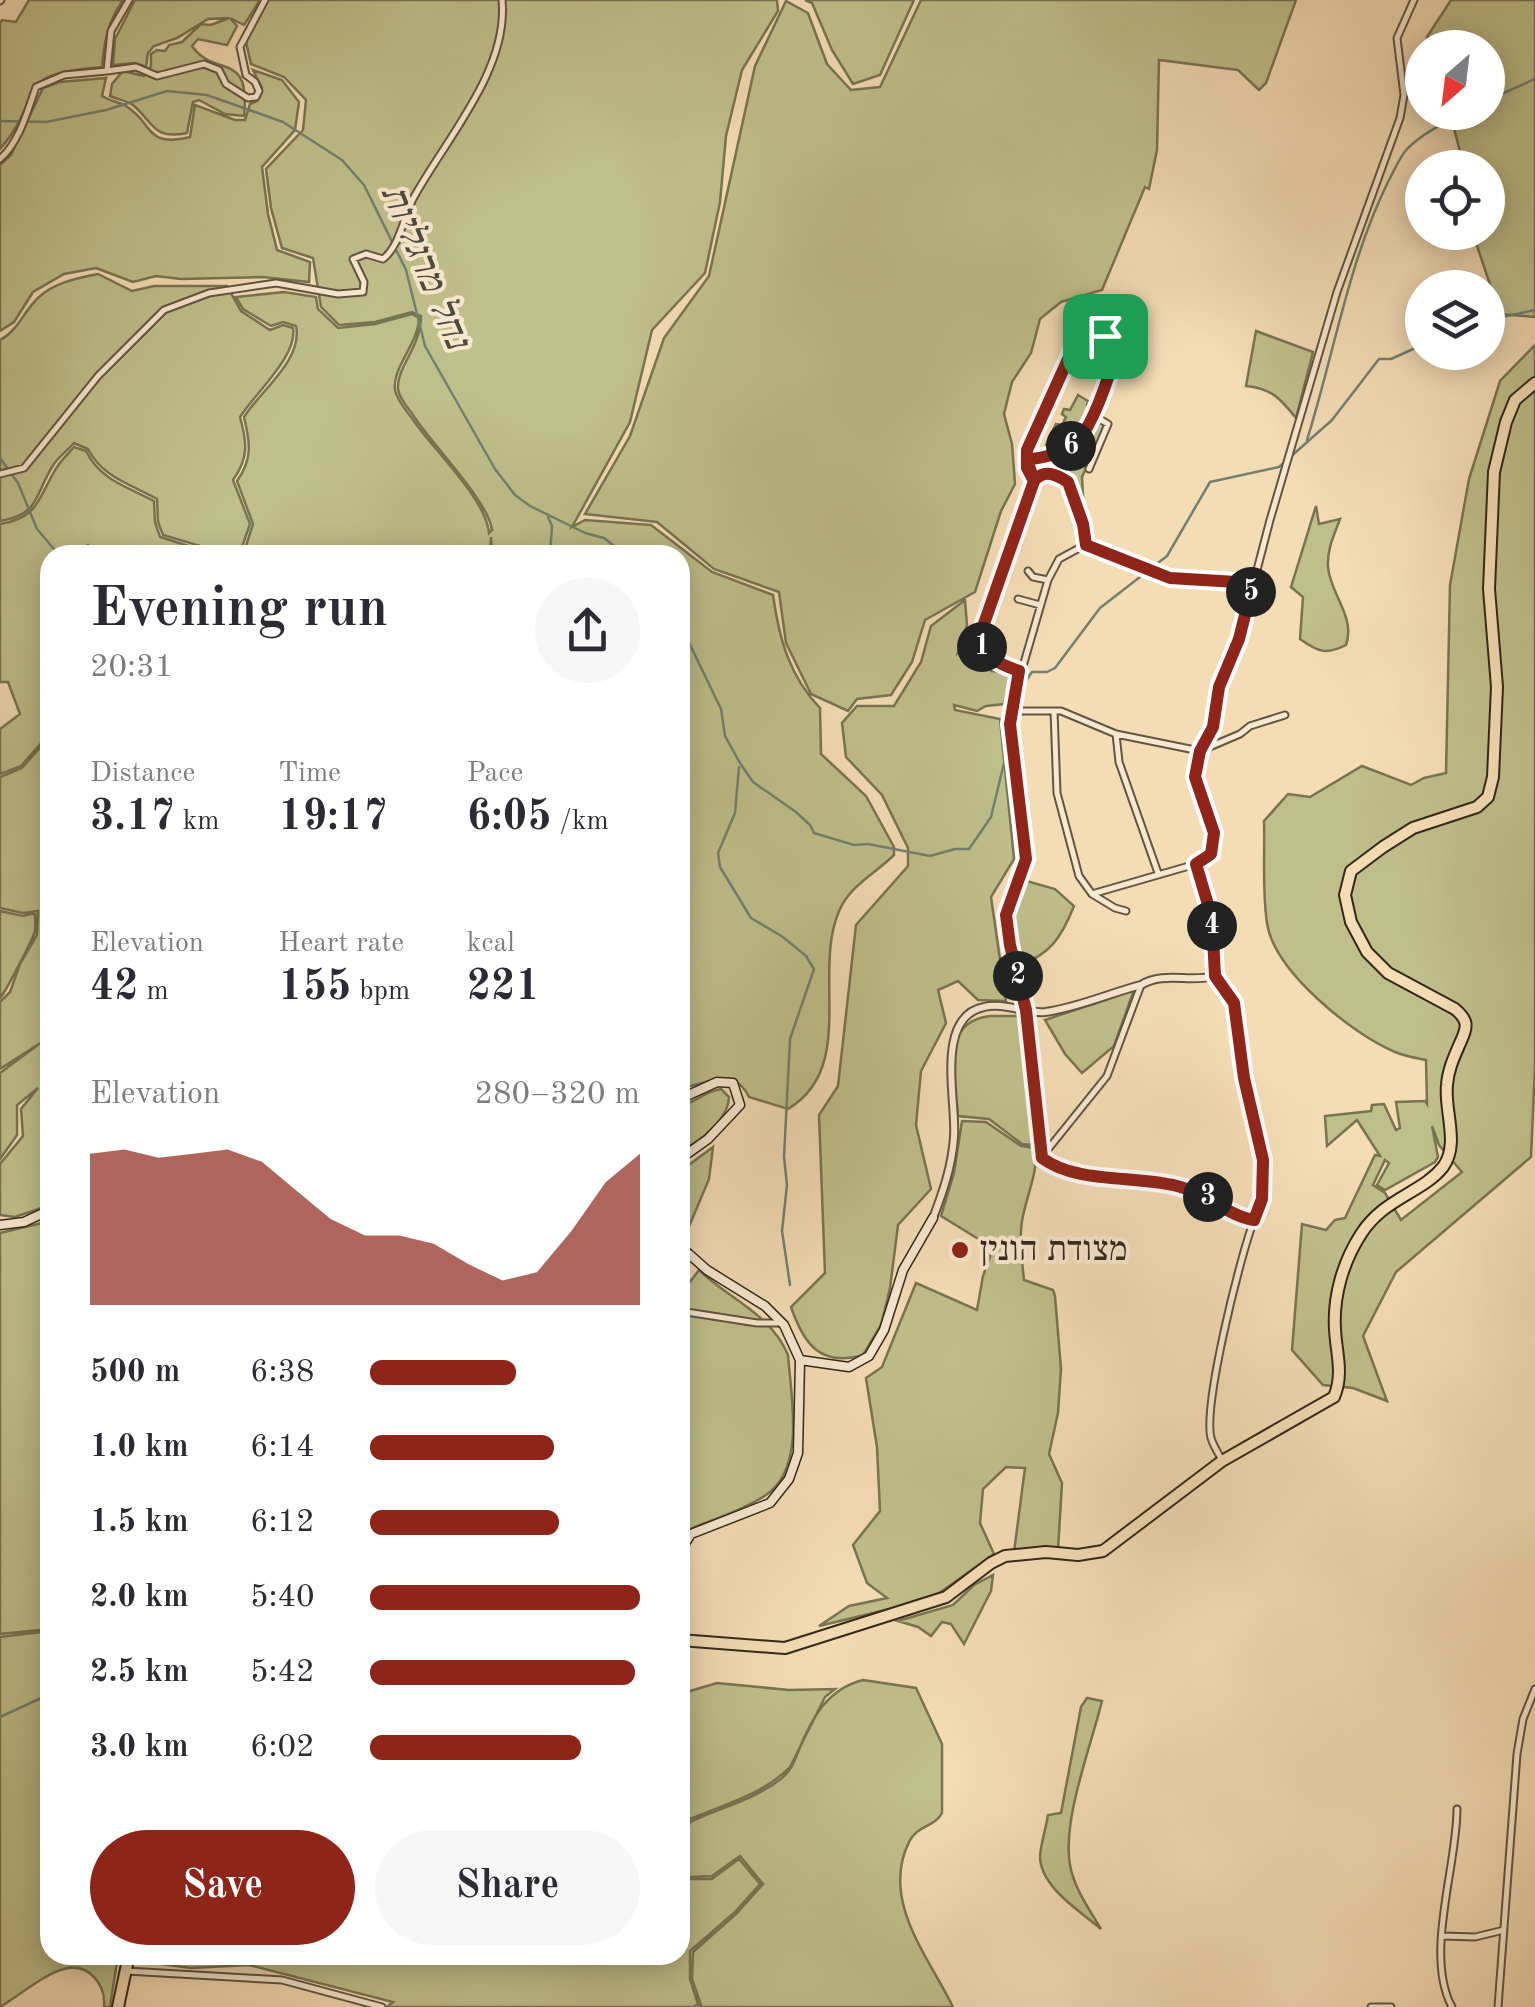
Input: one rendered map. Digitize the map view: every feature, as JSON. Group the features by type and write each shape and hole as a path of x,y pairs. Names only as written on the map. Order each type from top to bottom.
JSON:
{"main road":[{"path":"690,1641 785,1648 946,1597 1005,1556 1103,1550 1222,1460 1334,1397 1340,1373 1336,1301 1354,1246 1382,1210 1437,1173 1450,1153 1447,1079 1467,1027 1455,1008 1388,974 1359,937 1345,895 1350,871 1383,846 1413,828 1476,807 1488,797 1493,777 1497,688 1489,589 1494,472 1515,400 1535,383"},
{"path":"690,1094 717,1082 733,1083 740,1105 690,1151"},
{"path":"0,1225 24,1222 40,1215"},
{"path":"800,1360 848,1367 869,1356 884,1330 903,1270 932,1218"},
{"path":"690,1255 706,1270 765,1306 782,1323 800,1360 798,1453 789,1479 770,1503 690,1536"},
{"path":"118,2007 128,1965"}],"street":[{"path":"107,71 111,31 130,0"},
{"path":"0,159 9,151 22,126 36,87 64,75 136,67 157,76 204,64 219,70 226,84 240,93 256,97 258,91 246,75 240,47 265,0"},
{"path":"0,474 24,468 98,376 164,310 210,293 276,283 338,294 363,292 364,282 352,259 366,254 383,258 392,252 410,204 492,60 502,27 502,0"},
{"path":"1092,894 1196,864 1211,854 1215,843 1195,777 1200,751 1213,727 1219,687 1239,639 1337,292 1400,118 1404,95 1397,38 1414,0"},
{"path":"1027,460 1061,452 1076,443 1092,415 1115,356 1105,336 1107,325 1122,312"},
{"path":"1034,481 1027,450 1074,346 1081,338 1105,336"},
{"path":"1089,469 1108,424 1092,415"},
{"path":"1019,671 990,658 982,650 979,638 1012,538 1038,476 1052,474 1068,482 1086,545"},
{"path":"1086,545 1170,578 1253,583"},
{"path":"1086,545 1059,560 1048,580 1010,711 1026,859 1006,915 1026,1010 1042,1158 1056,1170 1152,1181 1197,1192 1239,1217 1254,1220"},
{"path":"1028,571 1032,577 1048,580"},
{"path":"1018,599 1040,605"},
{"path":"1010,711 1070,714 1116,734 1200,751 1250,726 1285,715"},
{"path":"1054,711 1057,793 1080,876 1092,894 1126,911"},
{"path":"1116,734 1119,762 1158,873"},
{"path":"1196,864 1212,918 1215,976 1234,1003 1244,1078 1263,1160 1262,1199 1230,1307 1212,1404 1211,1438 1222,1460"},
{"path":"932,1218 951,1166 956,1118 951,1051 967,1016 982,1007 1042,1012 1141,985 1153,978 1199,980 1215,976"},
{"path":"1042,1158 1107,1076 1141,985"},
{"path":"690,1313 782,1323"},
{"path":"1498,2007 1517,1754 1523,1719 1535,1689"},
{"path":"1452,2007 1446,1995 1440,1955 1457,1842 1457,1809"},
{"path":"1442,1936 1474,1937 1504,1930"},
{"path":"127,1971 282,1980 382,2007"},
{"path":"1370,2007 1391,2007"}],"green space":[{"path":"29,0 123,0 108,32 102,67 73,70 41,82 0,149 0,24 2,20 16,22"},
{"path":"135,0 260,0 244,25 230,18 237,26 227,45 198,39 192,46 201,56 237,73 245,95 244,116 225,114 199,100 193,102 187,133 167,134 155,128 133,105 110,96 112,84 123,71 144,76 151,66 151,54 182,42 201,24 211,25 229,18 208,19 177,38 154,46 148,53 146,67 135,63 113,65 115,39"},
{"path":"266,0 777,0 778,11 742,70 726,136 720,202 705,273 652,330 630,422 572,527 585,520 651,525 677,545 491,545 491,537 491,545 246,545 253,524 237,481 249,450 244,417 287,363 296,339 296,326 283,322 271,326 243,309 236,297 284,292 316,297 318,309 338,328 375,324 412,314 419,318 397,373 396,394 469,489 486,519 489,533 492,530 481,504 399,392 398,381 417,338 421,316 412,312 375,322 339,325 321,307 313,258 282,248 266,169 303,130 306,100 284,77 251,64 246,42"},
{"path":"805,0 914,0 880,75 853,84 832,50 812,3"},
{"path":"921,0 1296,0 1266,83 1259,90 1238,70 1159,60 1157,150 1149,189 1145,187 1102,290 1061,302 1040,319 1031,353 1012,382 1004,414 1012,444 1015,484 1001,511 975,592 925,620 912,662 891,695 857,699 848,711 811,694 786,643 779,592 714,569 690,545 657,522 585,514 630,436 664,338 709,276 755,66 786,1 808,13 827,64 851,90 880,87"},
{"path":"1451,0 1535,0 1535,317 1505,314 1505,270 1485,270 1478,250 1505,250 1505,150 1460,150 1454,130 1505,130 1505,30 1432,30"},
{"path":"253,70 282,80 299,102 295,130 262,167 277,250 310,262 309,282 263,277 156,276 133,282 96,268 64,274 33,292 14,322 0,331 0,165 11,155 43,88 60,82 106,78 102,96 126,106 157,137 175,140 190,137 195,105 245,120 250,104 257,101 262,88"},
{"path":"98,274 132,291 154,286 227,286 241,311 270,330 283,325 293,328 293,339 282,362 240,417 245,450 233,480 250,524 243,545 197,545 163,535 157,499 109,473 88,449 74,443 54,464 29,509 0,521 0,340 44,293 66,282"},
{"path":"1256,331 1313,352 1296,418 1275,396 1246,386"},
{"path":"1535,345 1535,1066 1531,1157 1396,1272 1363,1336 1387,1401 1353,1388 1323,1385 1292,1350 1302,1224 1326,1230 1335,1220 1345,1218 1375,1155 1380,1156 1357,1120 1327,1146 1325,1116 1371,1111 1372,1105 1384,1104 1396,1130 1400,1128 1396,1102 1427,1104 1426,1060 1395,1052 1358,1031 1318,999 1284,961 1267,923 1264,821 1288,794 1310,797 1362,766 1411,785 1446,773 1450,585 1469,479 1500,381","holes":["1432,1126 1439,1145 1462,1172 1401,1220 1385,1193 1373,1185 1385,1160 1389,1163 1377,1185 1385,1190 1435,1162 1438,1157"]},
{"path":"1078,395 1091,407 1070,440 1049,449 1046,445 1056,424 1062,425 1066,417 1062,414 1064,409 1070,410"},
{"path":"1095,419 1105,426 1082,477 1084,515 1076,480 1056,470 1052,458 1074,449"},
{"path":"74,447 86,451 107,476 154,501 160,537 186,545 40,545 40,745 21,766 0,774 0,729 20,714 8,682 0,682 0,524 29,512"},
{"path":"1316,506 1319,524 1340,519 1328,567 1348,635 1346,645 1327,651 1300,639 1303,597 1291,587"},
{"path":"690,555 712,572 773,595 787,656 800,683 820,708 821,754 866,796 894,847 894,855 857,886 840,909 829,960 828,1044 822,1069 809,1091 788,1109 749,1097 735,1081 719,1079 690,1086"},
{"path":"965,600 967,625 958,653 966,647 973,628 978,650 991,671 1005,672 1011,677 1004,704 977,711 954,705 955,710 1000,719 1014,859 991,897 1006,1001 978,1000 958,981 938,990 946,1023 921,1071 916,1125 931,1189 898,1225 881,1325 863,1355 836,1358 808,1342 791,1307 825,1273 819,1115 838,1086 856,925 908,866 908,848 882,795 846,757 842,723 857,706 894,706 921,662 931,626"},
{"path":"40,748 40,1043 0,1069 0,1002 10,992 37,935 38,911 23,913 0,908 0,777 22,768"},
{"path":"1023,880 1055,889 1074,906 1054,943 1039,956 1018,965 1011,922"},
{"path":"0,911 23,916 35,913 35,931 0,998"},
{"path":"1134,990 1114,1046 1082,1073 1065,1054 1045,1020"},
{"path":"990,1016 1019,1016 1034,1145 1022,1144 989,1119 958,1116 953,1070 956,1041 963,1029"},
{"path":"40,1043 40,1208 15,1217 0,1215 0,1164 23,1136 21,1109 38,1088 17,1105 17,1135 0,1159 0,1073"},
{"path":"721,1089 729,1097 727,1106 718,1122 690,1145 690,1102"},
{"path":"962,1121 986,1122 1021,1146 1036,1148 1034,1176 1022,1221 1021,1250 1024,1280 1053,1290 1055,1296 1061,1369 1058,1413 1049,1454 1062,1483 1058,1550 1014,1552 1025,1468 1006,1467 983,1489 980,1523 994,1554 931,1599 819,1626 849,1606 887,1598 867,1583 853,1545 880,1511 877,1447 866,1378 882,1367 916,1283 977,1310 993,1248 941,1216 954,1173"},
{"path":"713,1147 709,1179 690,1224 690,1164"},
{"path":"40,1223 40,1630 0,1634 0,1233"},
{"path":"699,1270 760,1318 781,1341 788,1355 793,1431 787,1468 779,1483 747,1506 690,1529 690,1282"},
{"path":"993,1575 991,1591 964,1644 951,1624 942,1622 931,1636 898,1621 953,1605 974,1585"},
{"path":"40,1632 40,1965 116,1965 110,2007 104,2007 102,1991 94,1977 73,1968 49,1975 0,2007 0,1637"},
{"path":"863,1680 916,1688 942,1744 942,1813 909,1842 900,1886 911,1928 953,2007 698,2007 701,2005 692,1979 693,1952 763,1884 740,1856 712,1876 690,1877 690,1822 782,1778 822,1707 850,1684"},
{"path":"717,1683 789,1690 835,1689 825,1697 790,1767 779,1777 755,1792 690,1819 690,1691"},
{"path":"1087,1698 1102,1701 1074,1805 1070,1865 1101,1929 1054,1888 1040,1856 1048,1815 1061,1813 1081,1707"},
{"path":"739,1859 760,1884 690,1951 690,1879 712,1879"},
{"path":"168,1965 249,1965 191,1968"},
{"path":"249,1965 690,1965 698,2004 387,2007 393,2002"}],"waterway":[{"path":"1505,92 1535,79"},
{"name":"נחל מרגליות","path":"0,121 46,122 106,110 167,91 207,95 283,122 342,160 364,185 406,270 425,346 495,469 515,495 530,506 613,545"},
{"path":"1307,440 1374,213 1402,156 1432,130"},
{"path":"1505,316 1535,310"},
{"path":"1017,694 1032,672 1055,668 1100,608 1167,556 1210,482 1279,467 1332,420 1379,359 1405,353"},
{"path":"0,458 18,483 37,529 51,545"},
{"path":"548,517 552,526 551,545"},
{"name":"נחל מרגליות","path":"690,645 721,709 725,736 753,782 796,812 814,833 854,845 930,856 969,849 991,817 1004,763 1008,720"},
{"path":"739,767 735,813 718,853 720,867 751,918 783,937 806,956 814,969 790,1039 784,1157 787,1185 782,1231 790,1285"},
{"path":"0,1717 40,1699"}],"place":[{"name":"מצודת הונין","path":"960,1250"}],"route":[{"path":"1105,336 1081,338 1074,346 1027,450 1027,468 1034,481 979,638 982,650 990,658 1019,671 1010,724 1026,859 1006,915 1026,1010 1042,1158 1056,1170 1152,1181 1197,1192 1239,1217 1254,1220 1265,1182 1263,1160 1244,1078 1234,1003 1215,976 1212,918 1196,864 1211,854 1214,833 1195,777 1253,583 1170,578 1086,545 1068,482 1052,474 1038,476 1034,481 1027,468 1027,460 1061,452 1076,443 1084,432 1115,356 1105,336"}]}
